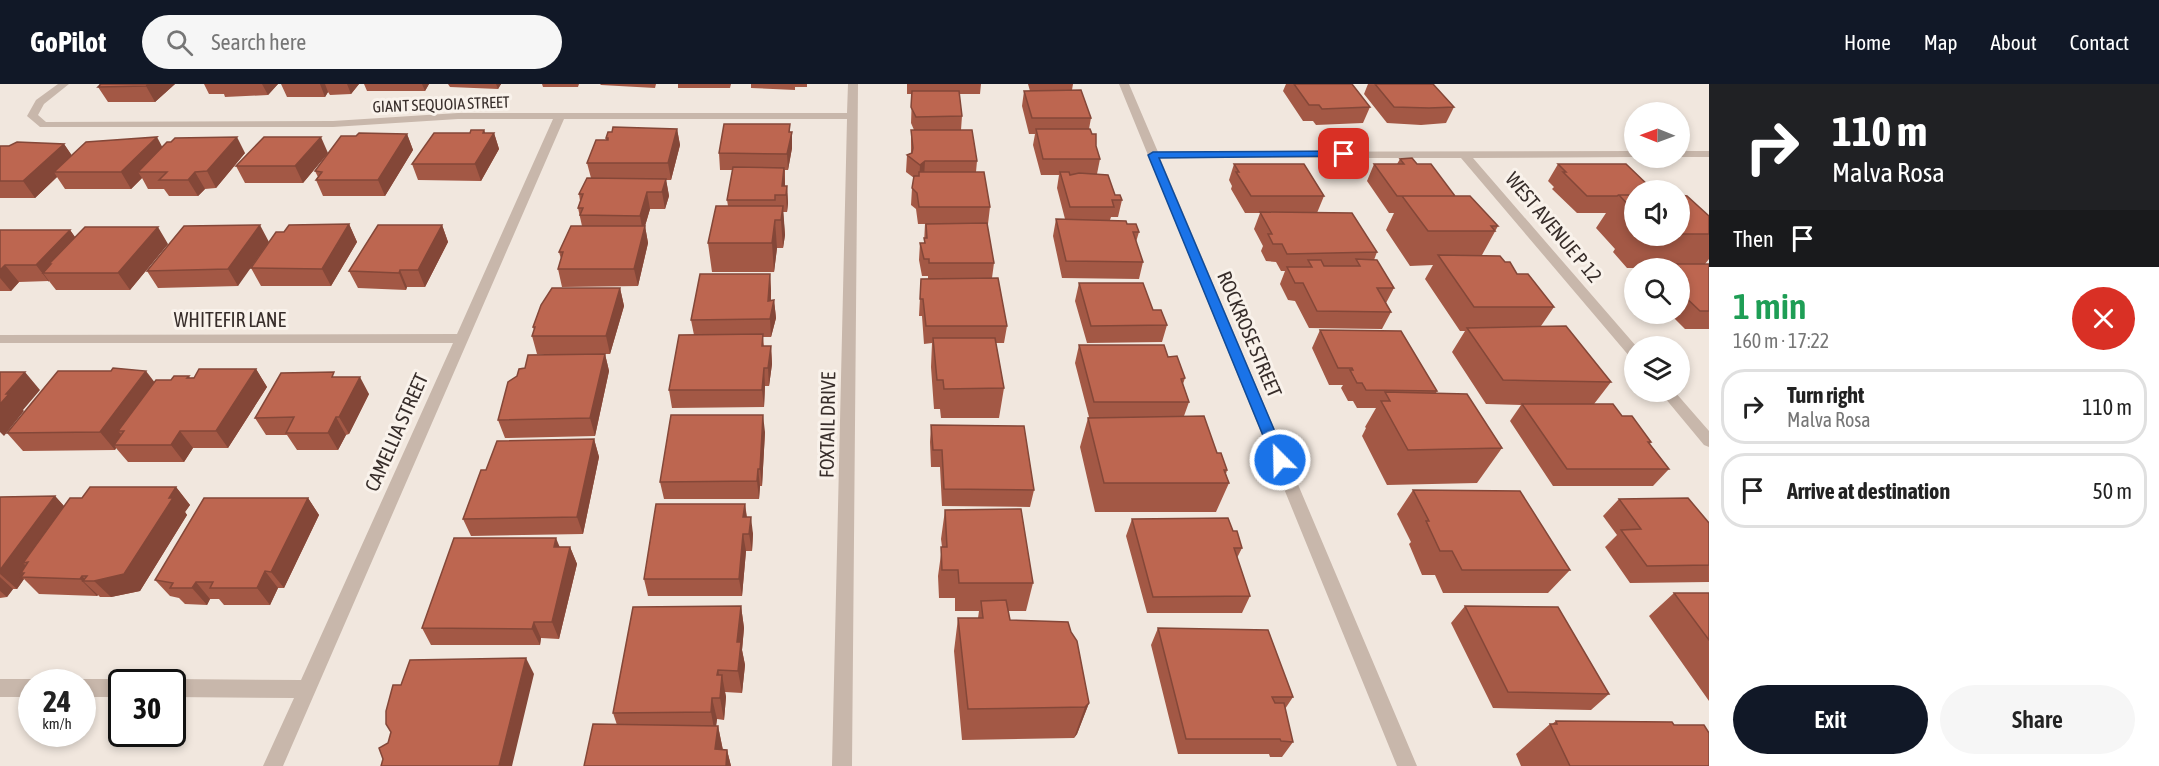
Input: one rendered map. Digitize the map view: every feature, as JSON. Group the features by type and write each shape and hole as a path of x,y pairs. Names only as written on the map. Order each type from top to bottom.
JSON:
{"street":[{"name":"GIANT SEQUOIA STREET","path":"64,84 40,102 32,116 44,125 333,124 458,116 854,116"},
{"name":"FOXTAIL DRIVE","path":"842,766 853,84"},
{"name":"ROCKROSE STREET","path":"1124,84 1407,766"},
{"name":"CAMELLIA STREET","path":"273,766 560,116"},
{"name":"WEST AVENUE P 12","path":"1464,154 1624,341"},
{"path":"1153,155 1624,154"},
{"path":"1690,154 1709,154"},
{"name":"WHITEFIR LANE","path":"0,339 461,338"},
{"path":"1676,402 1709,441"},
{"path":"0,688 18,688"},
{"path":"186,688 306,689"}],"building":[{"path":"101,84 149,84 146,86 98,87"},
{"path":"1294,84 1352,84 1370,107 1322,109 1319,105 1309,105"},
{"path":"1375,84 1433,84 1454,107 1394,107"},
{"path":"1081,90 1091,118 1032,118 1024,91"},
{"path":"912,91 959,91 962,116 916,117 911,107"},
{"path":"724,124 790,124 789,132 792,132 787,154 719,153"},
{"path":"613,127 677,129 668,163 587,163 596,140 608,140 606,138 608,132 612,132"},
{"path":"1036,129 1090,129 1092,134 1096,134 1096,146 1100,159 1043,159"},
{"path":"471,130 494,133 475,164 412,164 434,133 470,133"},
{"path":"911,130 972,130 977,161 925,161 920,165 907,155 912,153 913,148"},
{"path":"359,133 407,134 378,180 316,180 322,172 315,171 341,136 356,136"},
{"path":"157,137 121,172 54,172 86,142"},
{"path":"237,137 207,171 195,172 188,180 159,180 167,172 138,172 167,142 175,138"},
{"path":"264,137 321,137 295,166 236,166"},
{"path":"17,142 64,144 23,181 0,181 0,146 9,146"},
{"path":"1412,158 1417,164 1431,164 1455,196 1397,196 1374,164 1404,164 1400,159"},
{"path":"1234,164 1304,164 1324,196 1251,196 1236,172 1239,172"},
{"path":"1558,164 1624,164 1624,168 1630,168 1643,180 1624,180 1624,195 1587,196 1563,172 1566,172"},
{"path":"733,167 784,168 782,186 787,186 786,195 775,195 775,200 727,200"},
{"path":"919,172 984,172 990,207 919,207 917,193 912,188 914,176 919,176"},
{"path":"1060,172 1069,172 1070,175 1079,173 1108,175 1115,195 1120,195 1122,200 1112,200 1114,207 1070,207"},
{"path":"587,178 666,179 662,192 647,192 640,216 580,215 583,208 578,208 583,194 579,194"},
{"path":"1402,196 1470,196 1498,226 1491,226 1495,231 1428,231"},
{"path":"1690,199 1709,216 1709,234 1690,234"},
{"path":"716,206 783,206 781,220 775,220 772,243 708,243"},
{"path":"1260,212 1352,213 1377,252 1287,254 1282,244 1273,244 1268,234 1272,234"},
{"path":"1056,219 1126,221 1127,224 1136,224 1139,232 1133,232 1143,262 1066,261"},
{"path":"987,223 994,263 929,263 929,259 924,259 920,243 925,243 924,238 927,238 926,224"},
{"path":"349,224 322,269 251,268 276,232 284,232 289,225"},
{"path":"260,225 228,269 147,271 184,226"},
{"path":"378,225 442,225 418,270 400,270 399,273 349,271"},
{"path":"571,226 645,226 634,269 558,269 563,252 559,252"},
{"path":"85,227 158,227 118,273 43,273"},
{"path":"0,230 70,230 36,265 5,265 0,270"},
{"path":"1438,255 1500,256 1505,262 1510,262 1517,274 1528,274 1554,307 1474,307"},
{"path":"1356,259 1377,260 1394,288 1377,288 1391,312 1317,311 1303,283 1295,283 1287,267 1312,267 1308,260 1321,260 1324,266 1360,266"},
{"path":"1690,264 1709,264 1709,311 1700,311 1690,302"},
{"path":"700,274 770,274 768,301 774,300 770,319 691,320"},
{"path":"998,278 1007,326 926,326 923,299 920,299 921,279"},
{"path":"1079,283 1143,283 1153,310 1161,310 1167,325 1091,326"},
{"path":"552,288 620,288 606,336 532,336 541,305"},
{"path":"1566,326 1611,382 1503,380 1467,328"},
{"path":"1320,330 1401,331 1437,391 1366,390 1362,383 1357,383 1350,370 1353,370 1352,368 1338,368"},
{"path":"763,334 762,346 771,346 768,368 764,368 762,390 669,390 679,335"},
{"path":"933,338 995,338 1004,388 944,389 943,380 937,380"},
{"path":"1079,345 1164,345 1168,357 1177,356 1185,378 1181,379 1189,402 1094,402"},
{"path":"605,354 590,418 498,420 508,382 517,376 519,369 525,368 528,355"},
{"path":"113,368 146,371 100,432 7,433 58,371 111,371"},
{"path":"199,369 256,369 216,431 180,431 171,445 114,445 124,431 118,431 156,380 171,380 174,376 194,378"},
{"path":"0,372 25,372 0,404"},
{"path":"334,372 332,377 360,377 328,433 286,433 294,417 255,418 281,373"},
{"path":"1385,392 1467,394 1502,448 1408,450 1381,401 1390,401"},
{"path":"1522,404 1613,404 1622,416 1632,416 1669,469 1567,469"},
{"path":"671,415 763,415 760,469 758,469 757,481 660,482"},
{"path":"1204,416 1217,453 1221,453 1229,483 1104,483 1088,418"},
{"path":"931,425 1024,426 1034,490 944,489 942,450 933,450"},
{"path":"594,439 577,517 463,519 481,470 486,470 497,441"},
{"path":"90,487 176,487 169,498 173,498 124,574 94,581 83,581 87,576 82,576 80,579 21,577 28,562 23,563 70,498 82,498"},
{"path":"1413,490 1520,491 1570,570 1462,570 1452,551 1440,551 1426,521 1429,521"},
{"path":"55,496 0,570 0,497"},
{"path":"204,498 308,498 271,572 265,571 257,588 210,588 213,582 196,582 192,588 170,588 173,583 155,580"},
{"path":"1688,498 1709,523 1709,565 1647,566 1621,530 1641,529 1619,499"},
{"path":"656,504 745,504 743,517 751,517 749,534 743,534 739,579 644,579"},
{"path":"1021,509 1033,583 959,583 958,570 942,570 941,547 947,547 945,510"},
{"path":"1228,518 1233,531 1237,531 1242,548 1234,548 1250,596 1153,597 1132,519"},
{"path":"454,538 556,538 554,547 570,547 552,622 534,622 532,629 422,628"},
{"path":"1674,593 1709,593 1709,640"},
{"path":"1006,600 1010,620 1068,622 1077,641 1089,703 1085,707 968,709 958,618 983,618 981,601"},
{"path":"741,606 737,642 741,642 738,671 718,670 717,675 722,675 720,698 712,698 711,712 613,713 633,607"},
{"path":"1465,606 1558,607 1609,694 1508,692"},
{"path":"1158,628 1268,630 1293,697 1272,697 1275,703 1284,703 1293,742 1280,739 1186,739"},
{"path":"526,658 499,766 381,766 383,759 379,748 388,743 391,732 386,724 386,711 393,685 401,685 410,660"},
{"path":"1556,721 1672,722 1674,725 1704,725 1709,733 1709,766 1570,766 1550,724 1557,724"},
{"path":"593,724 718,726 715,749 727,750 726,766 584,766"}],"route":[{"path":"1280,460 1153,155 1344,154"}]}
